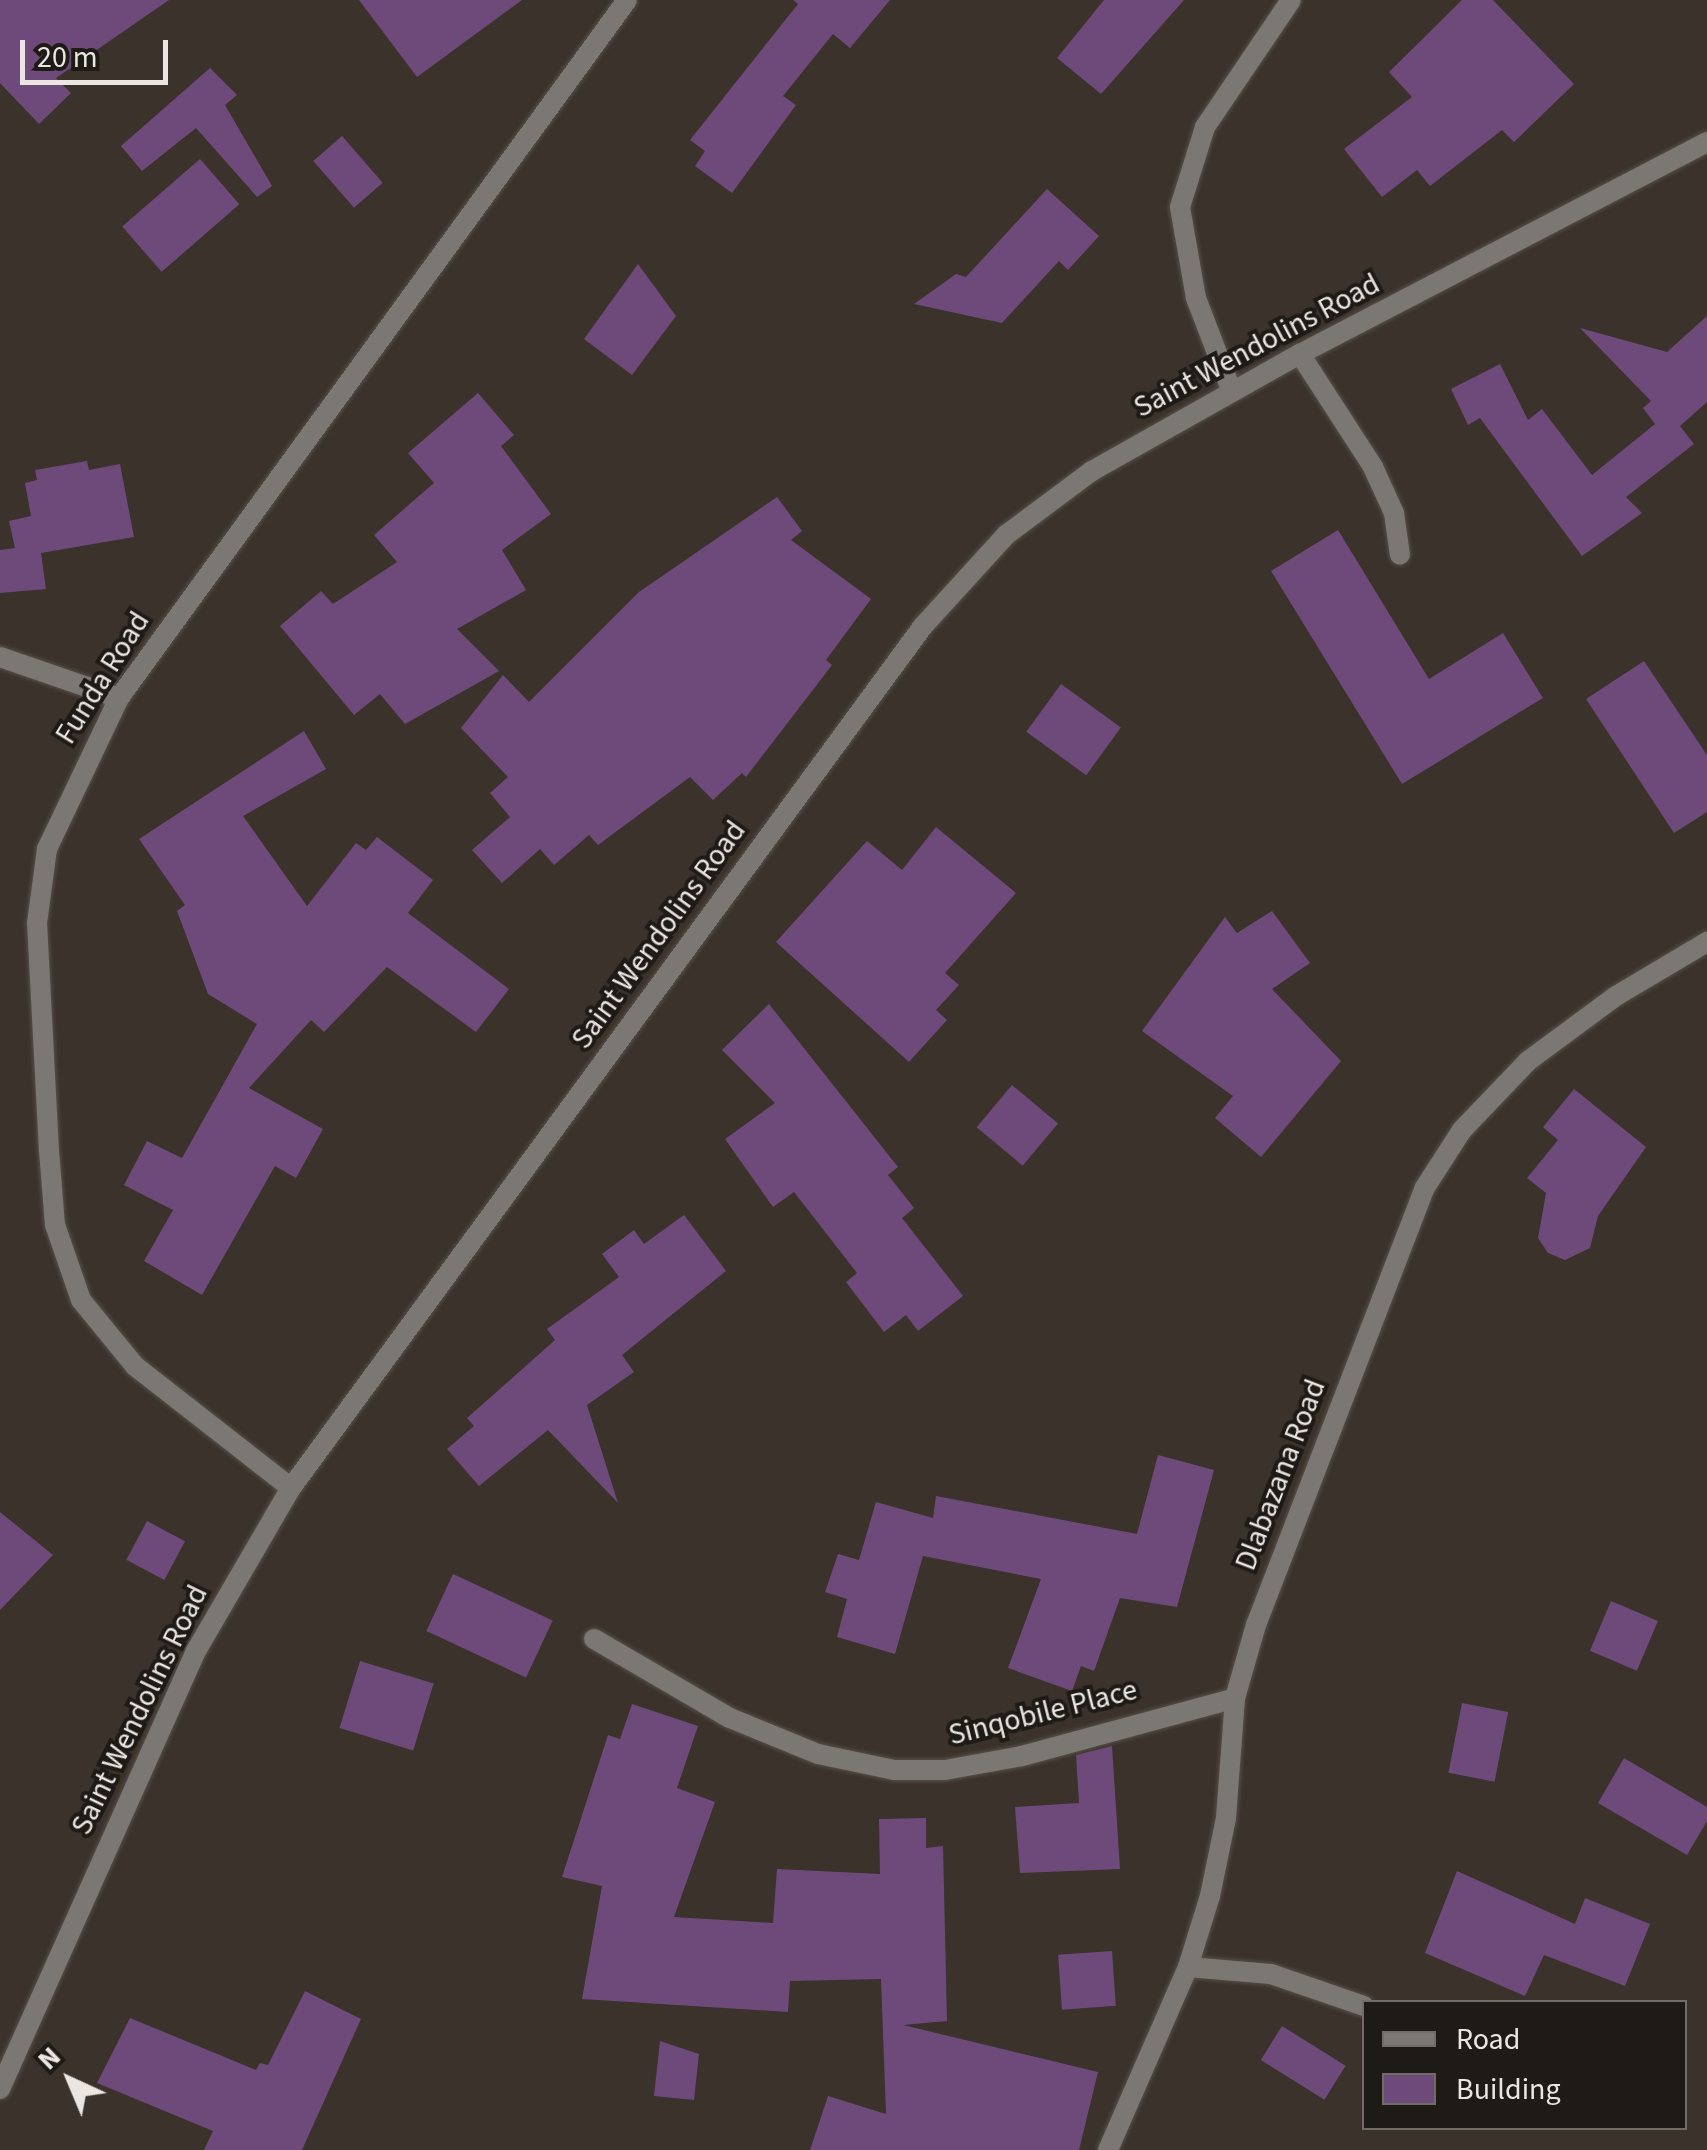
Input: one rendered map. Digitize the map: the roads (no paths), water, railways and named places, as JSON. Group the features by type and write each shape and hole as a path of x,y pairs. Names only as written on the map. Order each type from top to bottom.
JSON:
{"street":[{"name":"Funda Road","path":"290,1488 135,1366 82,1300 54,1225 37,924 47,849 119,698 627,0"},
{"path":"1232,392 1196,298 1180,207 1205,126 1291,0"},
{"name":"Saint Wendolins Road","path":"0,2090 196,1651 290,1488 922,626 1006,535 1092,471 1300,354 1707,142"},
{"path":"1300,354 1372,467 1394,514 1400,555"},
{"path":"0,657 119,698"},
{"name":"Dlabazana Road","path":"1108,2150 1188,1967 1226,1818 1235,1698 1256,1625 1424,1189 1462,1130 1528,1060 1616,996 1707,942"},
{"name":"Sinqobile Place","path":"594,1639 730,1718 818,1754 894,1770 945,1770 1022,1756 1235,1698"},
{"path":"1188,1967 1272,1974 1362,2005"}]}
